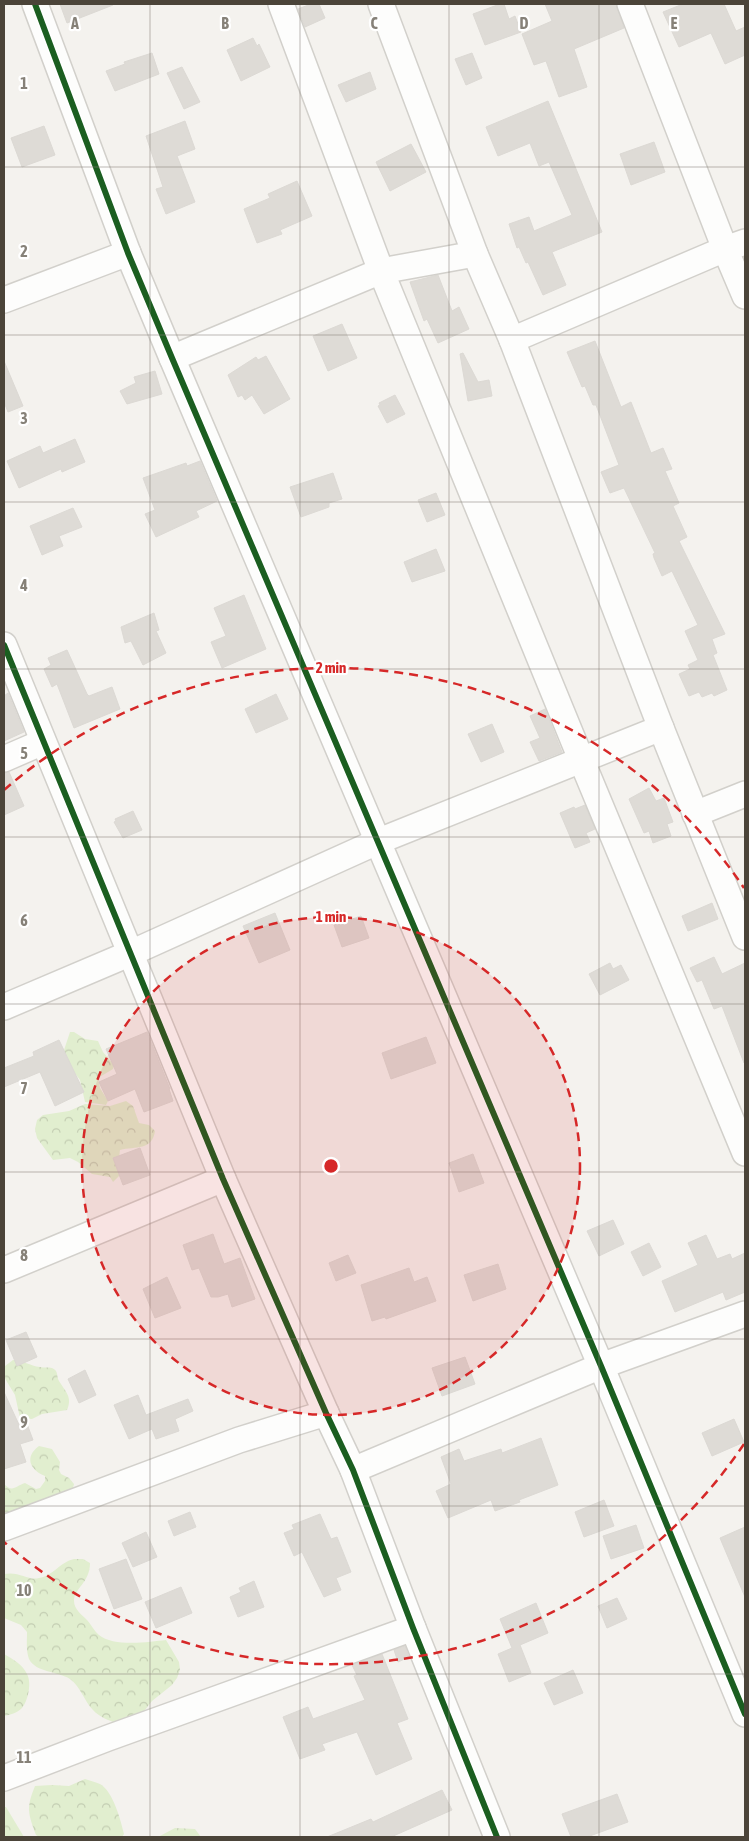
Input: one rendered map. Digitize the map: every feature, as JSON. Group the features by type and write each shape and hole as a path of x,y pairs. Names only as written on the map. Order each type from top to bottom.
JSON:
{"street":[{"path":"35,4 128,253 601,1366 745,1714"},
{"path":"281,4 381,271 745,1153"},
{"path":"381,4 475,254 512,340 661,728 745,937"},
{"path":"630,4 735,246 745,296"},
{"path":"512,340 735,246"},
{"path":"4,300 128,253"},
{"path":"172,358 381,271 475,254"},
{"path":"4,645 223,1179 353,1470 413,1628 497,1837"},
{"path":"4,1007 131,953 379,842 661,728"},
{"path":"4,759 43,742"},
{"path":"695,814 745,794"},
{"path":"4,1270 223,1179"},
{"path":"353,1470 601,1366 745,1314"},
{"path":"4,1528 239,1440 326,1413"},
{"path":"4,1778 108,1738 413,1628"}],"green space":[{"path":"70,1032 74,1032 85,1039 98,1041 103,1052 114,1065 113,1069 98,1078 100,1088 108,1101 106,1105 85,1102 80,1080 71,1068 64,1050"},
{"path":"126,1101 133,1106 139,1123 149,1125 155,1131 151,1142 147,1145 120,1150 119,1176 113,1182 110,1177 92,1174 70,1158 53,1160 37,1138 35,1129 37,1120 43,1115 69,1111 85,1104 110,1106"},
{"path":"13,1360 54,1369 69,1398 67,1410 42,1414 32,1419 20,1418 15,1395 4,1377 5,1366"},
{"path":"39,1446 52,1449 60,1462 59,1470 61,1474 69,1478 74,1484 72,1492 9,1516 4,1512 4,1484 7,1487 14,1488 25,1483 36,1489 40,1488 45,1481 45,1476 33,1467 30,1459 34,1450"},
{"path":"74,1559 83,1559 90,1563 88,1576 76,1592 74,1604 97,1633 105,1639 122,1642 166,1640 179,1662 180,1670 172,1685 152,1701 141,1715 117,1724 95,1712 70,1679 32,1664 27,1653 27,1632 21,1625 4,1618 4,1574 10,1573 35,1579 48,1575"},
{"path":"4,1654 23,1668 28,1678 29,1687 28,1697 22,1708 13,1714 4,1716"},
{"path":"85,1779 100,1784 113,1799 124,1834 122,1837 39,1837 36,1835 29,1810 35,1786 69,1786"},
{"path":"4,1807 6,1807 24,1837 4,1837"},
{"path":"175,1828 195,1829 201,1837 158,1837"}],"building":[{"path":"60,4 113,4 113,5 67,23"},
{"path":"311,4 319,4 325,18 305,27 298,9"},
{"path":"504,4 509,19 515,16 521,32 485,45 473,14"},
{"path":"545,4 616,4 624,28 574,49 587,87 559,97 546,61 534,65 522,34 552,21"},
{"path":"683,4 724,4 736,31 745,27 745,55 725,64 711,33 679,47 663,12"},
{"path":"253,38 257,46 259,44 270,67 241,81 227,50"},
{"path":"152,53 159,74 115,91 106,71 125,64 124,62"},
{"path":"472,53 482,78 466,85 455,59"},
{"path":"182,67 200,102 184,109 167,73"},
{"path":"370,72 376,89 346,102 338,85"},
{"path":"548,101 602,232 552,252 566,285 543,295 528,262 526,263 519,247 517,248 509,224 529,217 534,231 572,215 549,162 539,166 530,143 498,156 486,127"},
{"path":"185,121 195,149 177,156 195,202 166,214 156,189 163,187 146,136"},
{"path":"44,126 55,155 22,167 11,138"},
{"path":"654,142 665,172 631,185 620,154"},
{"path":"411,144 426,172 390,191 376,162"},
{"path":"297,181 312,216 280,230 282,234 257,243 244,209 270,198 268,194"},
{"path":"438,275 452,311 459,307 469,329 438,343 427,319 424,321 410,282"},
{"path":"342,324 357,358 328,371 313,336"},
{"path":"595,341 621,407 631,402 651,453 663,448 672,469 665,471 679,503 673,506 687,537 679,541 725,634 712,639 717,653 713,655 727,690 714,696 712,693 702,697 699,692 689,696 679,674 690,669 688,665 698,660 685,631 698,625 672,571 662,576 654,558 653,554 655,553 624,488 610,493 601,472 619,465 596,405 593,405 585,386 582,387 567,352"},
{"path":"463,353 478,382 489,380 492,396 468,401 460,354"},
{"path":"266,356 290,399 264,414 252,395 245,400 242,395 238,397 228,375 256,357 258,360"},
{"path":"4,361 23,406 8,412 4,402"},
{"path":"155,371 162,394 127,404 120,391 136,383 134,377"},
{"path":"395,395 405,414 387,423 378,406 380,405 379,403"},
{"path":"75,439 85,462 62,472 61,469 19,488 7,461 40,446 43,453"},
{"path":"200,461 217,501 196,511 199,517 156,537 145,514 155,510 143,478 186,463 187,466"},
{"path":"333,473 342,499 329,503 329,507 301,517 290,487"},
{"path":"436,493 445,515 427,522 418,500"},
{"path":"73,508 82,527 59,536 63,546 42,555 30,526"},
{"path":"436,549 445,571 412,582 404,562"},
{"path":"244,595 266,649 222,668 211,642 226,636 214,608"},
{"path":"154,613 159,630 156,631 166,653 143,665 131,641 125,643 121,627"},
{"path":"67,650 87,694 89,696 112,687 120,709 74,728 57,684 52,687 44,669 51,665 48,658"},
{"path":"8,693 24,732 4,741 4,696"},
{"path":"276,694 288,719 256,733 245,709"},
{"path":"545,709 562,752 539,761 530,742 540,738 530,716"},
{"path":"492,724 504,752 481,762 468,734"},
{"path":"9,772 24,806 4,815 4,773"},
{"path":"649,788 656,801 664,798 673,822 667,824 671,836 653,843 649,831 644,833 629,799"},
{"path":"585,805 595,829 586,833 590,842 575,848 560,813"},
{"path":"133,811 142,830 123,838 114,822 116,821 115,819"},
{"path":"712,903 718,919 688,931 682,916"},
{"path":"275,913 290,950 259,963 243,926"},
{"path":"361,916 369,938 342,947 334,925"},
{"path":"714,957 722,974 745,963 745,1063 722,1006 714,1009 702,980 697,982 690,968"},
{"path":"610,963 613,969 621,965 629,980 600,995 589,974"},
{"path":"147,1032 173,1101 144,1112 135,1089 108,1101 99,1082 117,1074 106,1049"},
{"path":"426,1037 436,1063 391,1079 382,1053"},
{"path":"59,1040 84,1092 55,1106 40,1072 4,1087 4,1068 34,1056 33,1052"},
{"path":"140,1148 150,1175 123,1185 113,1158"},
{"path":"473,1154 484,1183 459,1192 449,1163"},
{"path":"613,1220 624,1244 599,1256 587,1231"},
{"path":"213,1234 224,1264 240,1258 255,1299 232,1307 228,1294 211,1297 199,1268 192,1270 183,1245"},
{"path":"706,1235 717,1259 730,1254 732,1259 745,1253 745,1292 726,1300 723,1292 675,1312 662,1281 698,1265 688,1243"},
{"path":"649,1243 661,1267 643,1276 631,1252"},
{"path":"348,1255 356,1273 336,1281 329,1263"},
{"path":"498,1264 506,1289 473,1301 464,1275"},
{"path":"409,1268 414,1282 427,1277 436,1301 386,1319 385,1317 372,1321 361,1285"},
{"path":"167,1277 181,1308 155,1318 143,1289"},
{"path":"26,1332 37,1357 17,1366 6,1340"},
{"path":"465,1357 475,1384 442,1396 432,1368"},
{"path":"85,1370 96,1395 79,1403 68,1379"},
{"path":"4,1392 20,1427 27,1424 33,1440 20,1444 26,1462 4,1469"},
{"path":"138,1395 146,1415 188,1399 193,1411 175,1419 179,1431 156,1439 152,1429 129,1439 114,1405"},
{"path":"734,1419 744,1442 712,1456 702,1433"},
{"path":"541,1438 558,1485 495,1511 491,1500 448,1518 436,1491 451,1484 441,1457 459,1449 464,1461 501,1449 502,1453"},
{"path":"604,1500 614,1526 584,1537 575,1512"},
{"path":"190,1512 196,1527 174,1536 168,1521"},
{"path":"320,1514 331,1539 337,1537 351,1572 336,1578 341,1590 324,1597 302,1552 294,1556 284,1533 294,1529 292,1525"},
{"path":"636,1525 644,1548 611,1559 603,1536"},
{"path":"745,1527 745,1597 720,1538"},
{"path":"146,1532 157,1557 133,1567 122,1543"},
{"path":"126,1559 142,1599 114,1609 99,1569"},
{"path":"254,1581 264,1607 238,1617 230,1597 241,1592 239,1588"},
{"path":"181,1587 192,1613 156,1628 145,1602"},
{"path":"617,1598 627,1619 607,1628 598,1606"},
{"path":"536,1603 548,1633 520,1645 531,1673 509,1682 498,1654 512,1648 500,1619"},
{"path":"405,1646 409,1657 398,1662 394,1650"},
{"path":"382,1654 408,1719 397,1723 412,1759 376,1775 357,1732 322,1744 325,1750 300,1759 283,1717 308,1707 313,1719 365,1700 354,1676 357,1675 352,1665"},
{"path":"573,1670 583,1693 554,1705 544,1683"},
{"path":"442,1790 452,1810 391,1837 327,1837 371,1819 373,1822"},
{"path":"617,1794 628,1822 587,1837 571,1837 562,1814"}],"cycle path":[{"path":"35,4 128,253 601,1366 745,1714"},
{"path":"4,645 223,1179 353,1470 413,1628 497,1837"}]}
